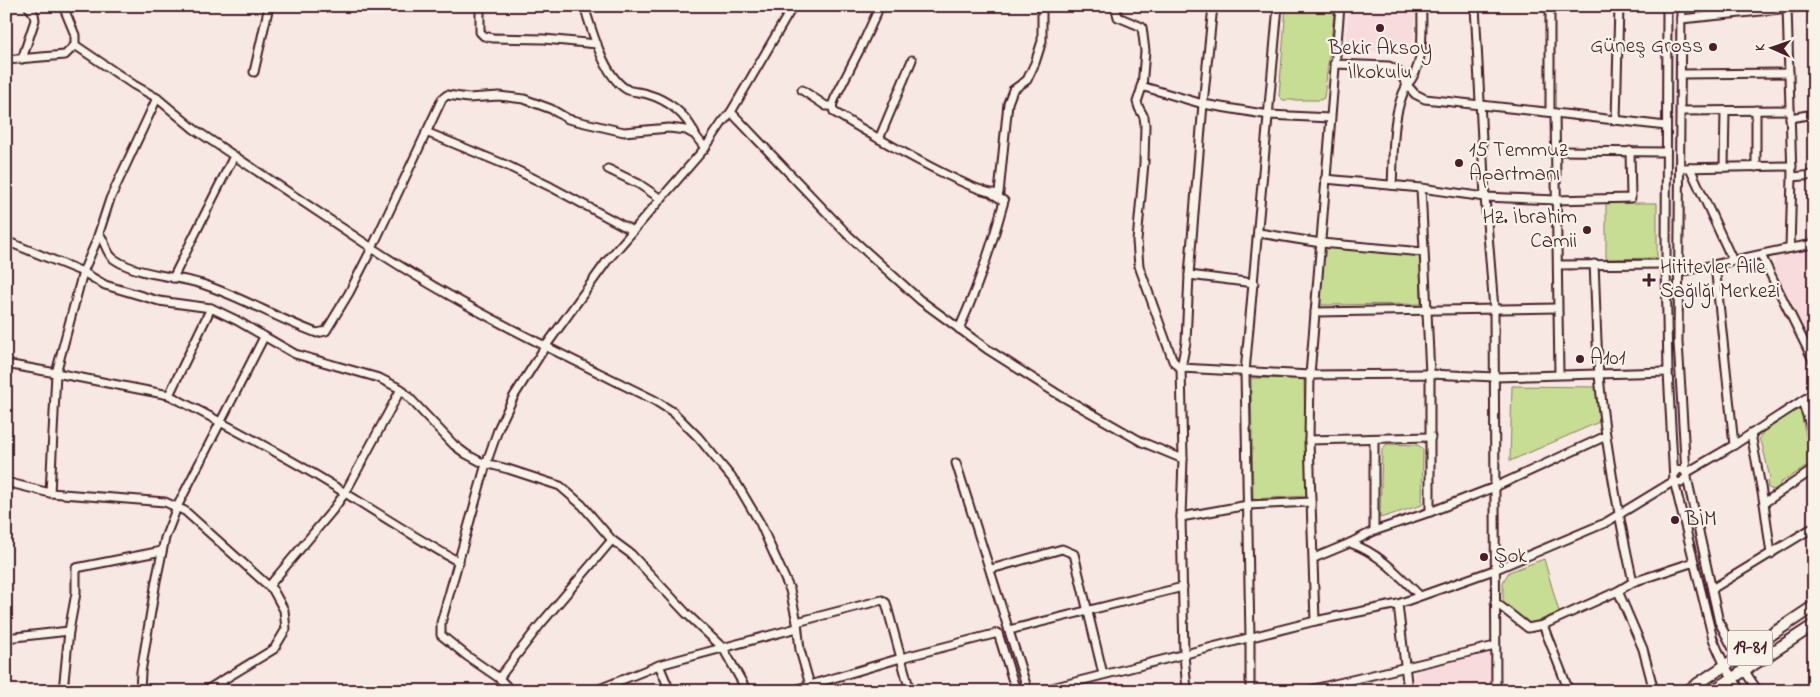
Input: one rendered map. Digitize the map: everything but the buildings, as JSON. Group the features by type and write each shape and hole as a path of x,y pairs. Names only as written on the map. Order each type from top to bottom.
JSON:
{"highway":[{"name":"19-81","path":"1687,691 1814,606"},
{"name":"19-81","path":"1713,691 1814,625"}],"street":[{"path":"22,59 35,20 33,12 28,6"},
{"path":"6,60 65,55 75,45 76,35 63,6"},
{"path":"254,72 269,6"},
{"path":"480,6 480,32 484,36 597,44"},
{"path":"584,6 597,44 614,77 628,90 648,94 664,101 681,112 705,148"},
{"path":"511,691 499,678 441,635 441,623 486,464 499,427 514,396 545,347 607,261 705,148 732,112 793,6"},
{"path":"880,6 832,106 834,112 879,139 973,187 994,194 1004,201 978,283 959,328"},
{"path":"994,194 999,193 1008,103 1013,90 1027,80 1035,63 1042,42 1042,6"},
{"path":"1115,6 1118,17 1142,27 1145,51 1142,86 1137,102 1144,116 1145,125 1144,163 1137,241 1139,266 1155,306 1159,325 1173,361 1181,368 1310,374 1430,374 1495,377 1668,372"},
{"path":"1187,691 1184,654 1181,517 1183,460 1181,368 1186,342 1189,276 1213,6"},
{"path":"1250,691 1245,372 1278,6"},
{"path":"1315,621 1309,440 1310,374 1340,6"},
{"path":"1392,185 1396,123 1401,99 1407,85 1417,72 1421,59 1422,6"},
{"path":"1476,6 1485,197 1494,308 1496,691"},
{"path":"1550,6 1556,152 1559,374"},
{"path":"1616,120 1619,6"},
{"path":"1667,6 1666,264 1668,372 1674,478 1713,639 1725,666 1741,691"},
{"path":"1681,6 1678,342 1686,475 1719,622 1744,670 1758,691"},
{"path":"1681,19 1810,6"},
{"path":"1787,7 1792,166 1790,248"},
{"path":"75,45 134,85 157,98 194,129 399,266 545,347 654,400 673,412 698,437 737,484 760,523 790,590 800,650 812,688"},
{"path":"879,139 912,60"},
{"path":"1334,64 1389,66 1399,72 1415,94 1425,99 1666,126"},
{"path":"1681,74 1789,73"},
{"path":"1142,86 1203,104 1269,115 1330,118"},
{"path":"802,90 826,106 832,106"},
{"path":"98,234 102,237 108,254 116,260 137,269 200,283 229,293 317,334 326,330 349,293 442,99 448,95 468,98 499,96 524,99 568,119 624,132 670,128 686,130 695,135"},
{"path":"50,493 56,373 83,272 110,199 157,98"},
{"path":"1681,111 1756,110 1790,114 1814,114"},
{"path":"1756,110 1756,167"},
{"path":"1724,168 1725,111"},
{"path":"732,112 848,235 920,300 995,354 1105,421 1142,442 1183,460"},
{"path":"426,132 513,169 632,231"},
{"path":"1325,179 1421,188 1485,197 1556,200 1631,198 1630,151"},
{"path":"1556,152 1666,152"},
{"path":"173,278 234,156"},
{"path":"1681,168 1792,166"},
{"path":"1690,168 1733,261"},
{"path":"608,170 639,184 661,199"},
{"path":"1792,177 1814,175"},
{"path":"1421,188 1430,374 1430,512"},
{"path":"1259,233 1320,243 1423,252"},
{"path":"7,244 83,272 105,285 159,301 211,308 295,354 379,378 401,389 454,445 466,454 486,464 560,486 582,505 612,540 631,554 686,613 723,648 748,691"},
{"path":"1678,272 1814,244"},
{"path":"1761,255 1814,362"},
{"path":"1594,264 1599,374 1606,436 1618,514 1633,582"},
{"path":"1558,266 1666,264"},
{"path":"1715,265 1734,444"},
{"path":"1189,276 1254,283"},
{"path":"169,395 211,308"},
{"path":"1315,312 1557,308"},
{"path":"140,691 141,672 162,551 177,507 222,423 264,337"},
{"path":"6,364 169,395 241,432 413,537 459,562"},
{"path":"269,586 345,494 401,389"},
{"path":"1674,478 1681,483 1686,475 1814,393"},
{"path":"1802,401 1814,436"},
{"path":"1751,434 1764,503 1770,554"},
{"path":"1314,558 1374,531 1430,512 1495,486 1606,436"},
{"path":"1309,440 1431,437"},
{"path":"1374,439 1374,531"},
{"path":"956,463 1028,691"},
{"path":"1040,691 1315,621 1398,604 1494,570 1605,523 1674,478 1675,472 1679,469 1682,469 1686,475"},
{"path":"1764,503 1814,469"},
{"path":"6,482 50,493 165,502 184,512 273,590 284,610 286,629 274,649 205,691"},
{"path":"1181,517 1248,505 1311,502"},
{"path":"1712,589 1814,527"},
{"path":"499,678 539,626 612,540"},
{"path":"1350,543 1366,548 1392,568 1419,595"},
{"path":"990,569 1062,549 1074,554 1103,674"},
{"path":"63,691 69,630 76,593 76,568 162,551"},
{"path":"1495,602 1528,628 1543,626 1633,582 1694,562"},
{"path":"1009,630 1183,587"},
{"path":"1618,591 1643,649 1654,691"},
{"path":"594,691 659,666 882,600 886,603 910,691"},
{"path":"1398,604 1408,691"},
{"path":"1543,626 1569,691"},
{"path":"6,638 69,630"},
{"path":"792,691 812,688 901,658 998,634 1016,691"},
{"path":"1305,691 1495,646"},
{"path":"659,666 670,691"},
{"path":"221,681 226,691"}],"shaded area":[{"name":"Bekir Aksoy İlkokulu","path":"1349,6 1416,6 1412,53 1345,49"},
{"path":"1814,249 1814,331 1807,335 1773,266 1777,255"},
{"path":"1487,652 1490,653 1492,691 1416,691 1414,674 1416,670"}],"green space":[{"path":"1286,6 1335,6 1324,98 1320,100 1283,100 1279,96"},
{"path":"1606,203 1657,203 1657,258 1606,259"},
{"path":"1324,248 1420,256 1421,304 1318,305"},
{"path":"1251,378 1304,379 1306,496 1253,499"},
{"path":"1512,386 1597,387 1599,422 1510,461"},
{"path":"1798,409 1803,414 1802,419 1810,452 1814,454 1814,464 1780,483 1779,487 1774,490 1768,488 1767,481 1770,478 1762,444 1759,440 1763,431"},
{"path":"1387,444 1418,445 1423,449 1422,505 1380,518 1382,449"},
{"path":"1544,559 1559,612 1527,626 1503,602 1503,582 1509,572"}],"place":[{"name":"Bekir Aksoy İlkokulu","path":"1380,28"},
{"name":"Güneş Gross","path":"1713,47"},
{"name":"15 Temmuz Apartmanı","path":"1459,163"},
{"name":"Hz. İbrahim Camii","path":"1587,230"},
{"name":"Hititevler Aile Sağılğı Merkezi","path":"1649,280"},
{"name":"A101","path":"1580,359"},
{"name":"BİM","path":"1675,520"},
{"name":"Şok","path":"1484,557"}]}
